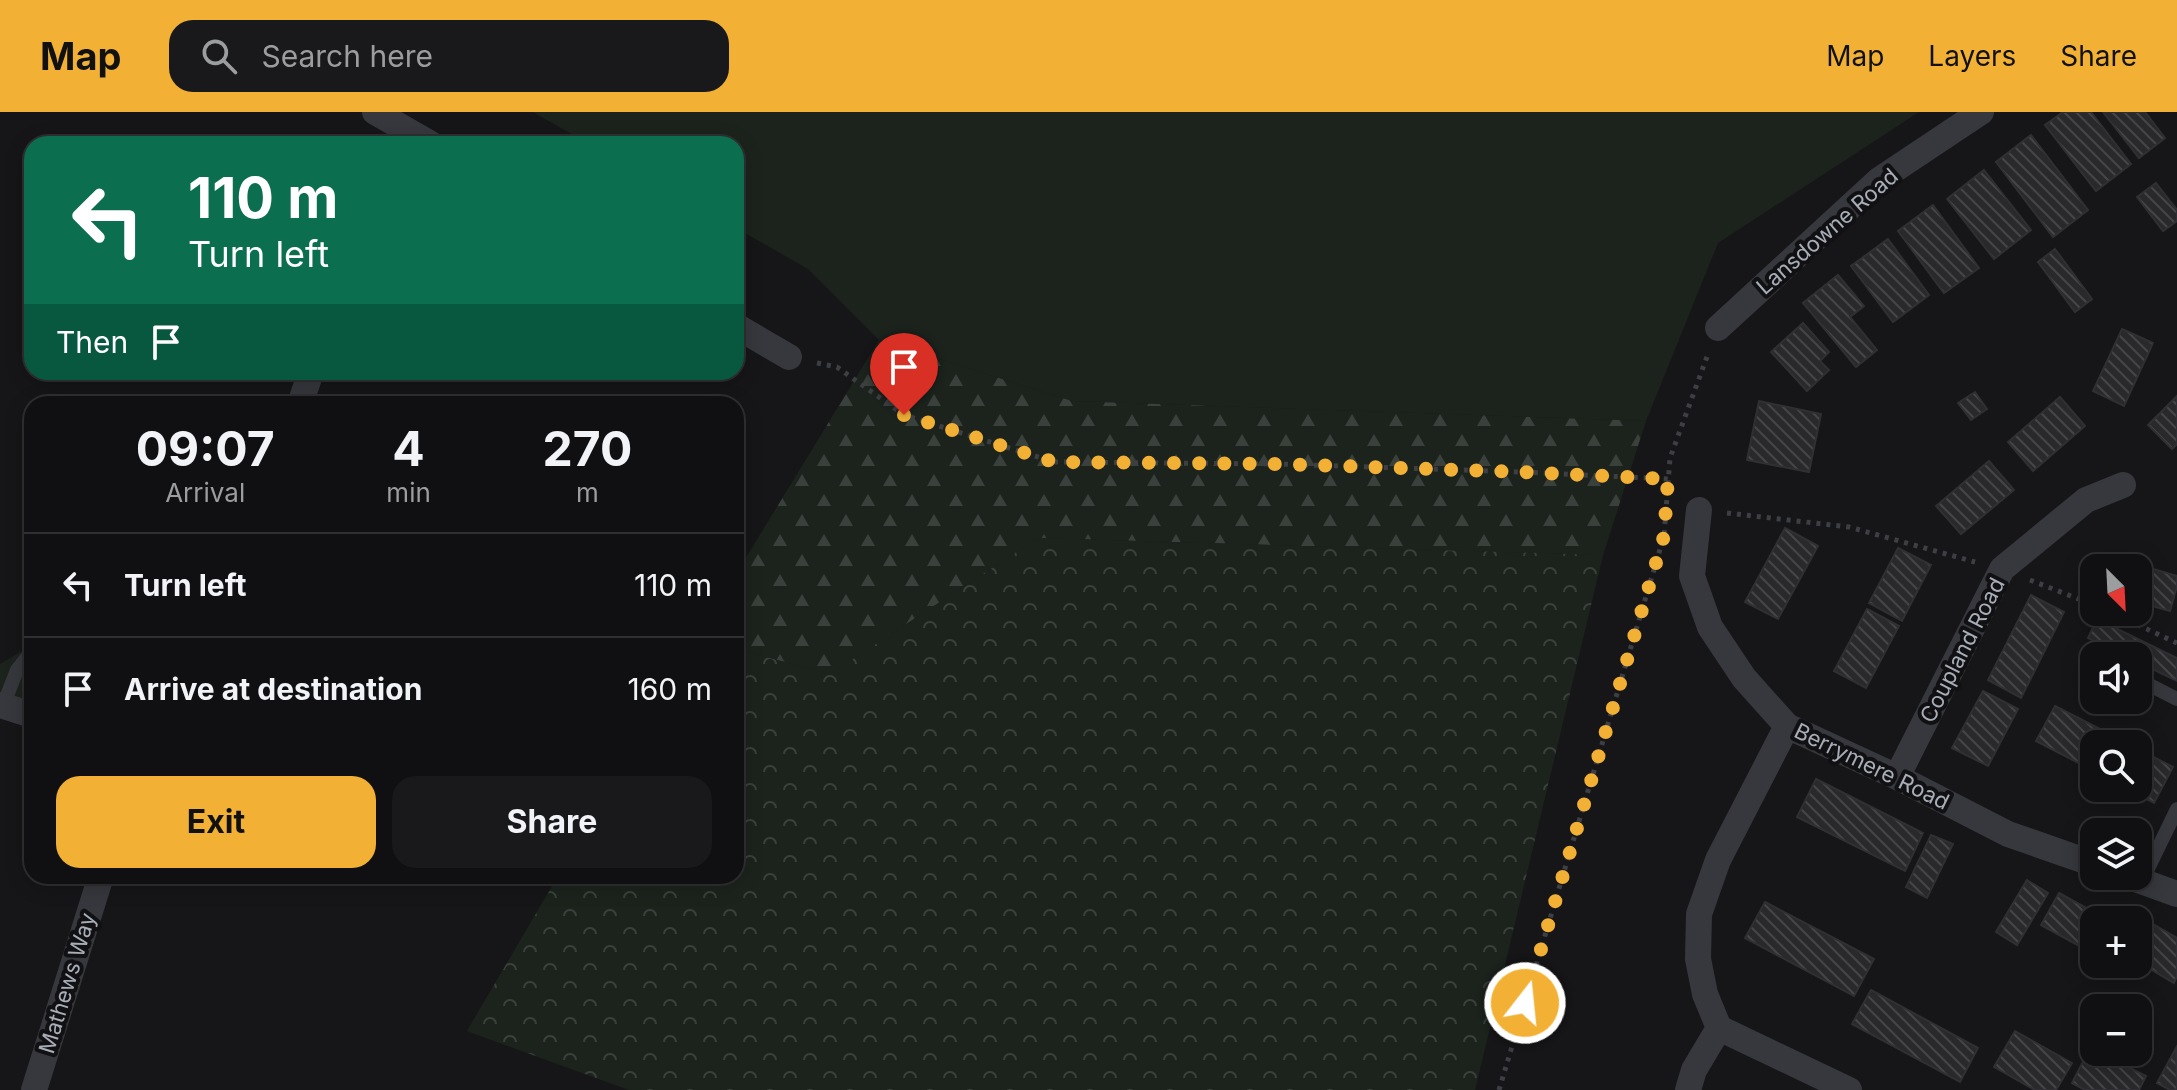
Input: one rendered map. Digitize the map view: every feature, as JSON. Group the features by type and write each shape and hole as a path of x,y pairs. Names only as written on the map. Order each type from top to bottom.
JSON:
{"street":[{"name":"Lansdowne Road","path":"1718,328 1879,180 1981,112"},
{"path":"387,126 411,136"},
{"path":"744,331 789,357"},
{"name":"Coupland Road","path":"1897,777 2002,569 2086,500 2123,485"},
{"name":"Berrymere Road","path":"1699,510 1692,576 1710,627 1744,678 1787,726 1897,777 2008,834 2080,859"},
{"path":"1,705 24,712"},
{"path":"1787,726 1718,860 1699,914 1698,959 1705,994 1719,1028 1849,1090"},
{"name":"Mathews Way","path":"34,1090 98,884"},
{"path":"2152,885 2177,894"},
{"path":"1688,1090 1694,1070 1719,1028"}],"lane":[{"path":"1,705 24,661"},
{"path":"2152,686 2177,699"},
{"path":"2152,851 2177,809"}],"path":[{"path":"1499,1090 1664,536 1670,458 1718,328"},
{"path":"789,357 837,367 904,415 1054,462 1294,465 1668,479"},
{"path":"1666,507 1849,527 2002,569 2080,600"},
{"path":"2140,626 2177,643"}],"green space":[{"path":"533,112 1919,112 1718,243 1646,421 1072,401 879,340 808,269 744,233 744,136 575,136"},
{"path":"879,340 1072,401 1646,421 1603,555 1038,538 830,674 744,651 744,561"},
{"path":"1038,538 1603,555 1475,1090 629,1090 467,1031 553,884 744,884 744,651 830,674"},
{"path":"24,650 24,700 0,692 0,664"}],"building":[{"path":"2063,112 2091,112 2131,164 2096,191 2045,125"},
{"path":"2103,112 2145,112 2165,138 2139,158"},
{"path":"2031,135 2088,210 2053,237 1996,162"},
{"path":"1984,170 2031,230 1994,259 1947,199"},
{"path":"2156,183 2177,210 2177,221 2163,231 2137,197"},
{"path":"1933,205 1979,268 1944,293 1898,231"},
{"path":"1888,239 1929,295 1893,322 1851,266"},
{"path":"2055,249 2092,299 2075,312 2038,262"},
{"path":"1838,275 1864,306 1850,317 1877,350 1856,367 1803,303"},
{"path":"1803,323 1829,352 1820,361 1829,370 1807,391 1771,352"},
{"path":"2122,329 2153,343 2124,406 2093,391"},
{"path":"1975,392 1987,409 1971,420 1958,403"},
{"path":"2177,396 2177,444 2172,449 2148,425"},
{"path":"2060,397 2085,426 2033,471 2008,442"},
{"path":"1759,401 1821,414 1809,472 1747,460"},
{"path":"1989,461 2014,490 1961,534 1936,506"},
{"path":"1785,528 1818,546 1778,619 1745,602"},
{"path":"1898,548 1931,565 1902,621 1869,603"},
{"path":"2152,569 2177,576 2170,611 2152,606"},
{"path":"2031,595 2064,612 2021,698 1988,680"},
{"path":"1867,609 1899,626 1866,688 1834,671"},
{"path":"2094,626 2111,626 2144,642 2096,642 2088,638"},
{"path":"2152,646 2177,658 2177,681 2152,669"},
{"path":"1983,691 2018,709 1988,766 1952,748"},
{"path":"2055,706 2102,730 2080,730 2080,764 2036,741"},
{"path":"2152,756 2173,767 2152,802"},
{"path":"1816,779 1923,833 1905,871 1797,817"},
{"path":"1931,835 1953,844 1927,898 1906,887"},
{"path":"2027,880 2048,893 2017,945 1996,932"},
{"path":"2059,893 2083,906 2080,906 2080,946 2041,925"},
{"path":"1765,902 1874,959 1854,996 1745,938"},
{"path":"2152,924 2177,938 2177,976 2174,983 2152,970"},
{"path":"1871,990 1978,1048 1960,1082 1852,1024"},
{"path":"2015,1031 2072,1063 2056,1090 2035,1090 1994,1067"},
{"path":"2176,1048 2177,1090 2170,1090 2157,1083"},
{"path":"2081,1066 2126,1066 2146,1076 2139,1090 2085,1090 2072,1083"}],"route":[{"path":"904,415 1054,462 1279,464 1668,479 1664,536 1525,1003"}]}
